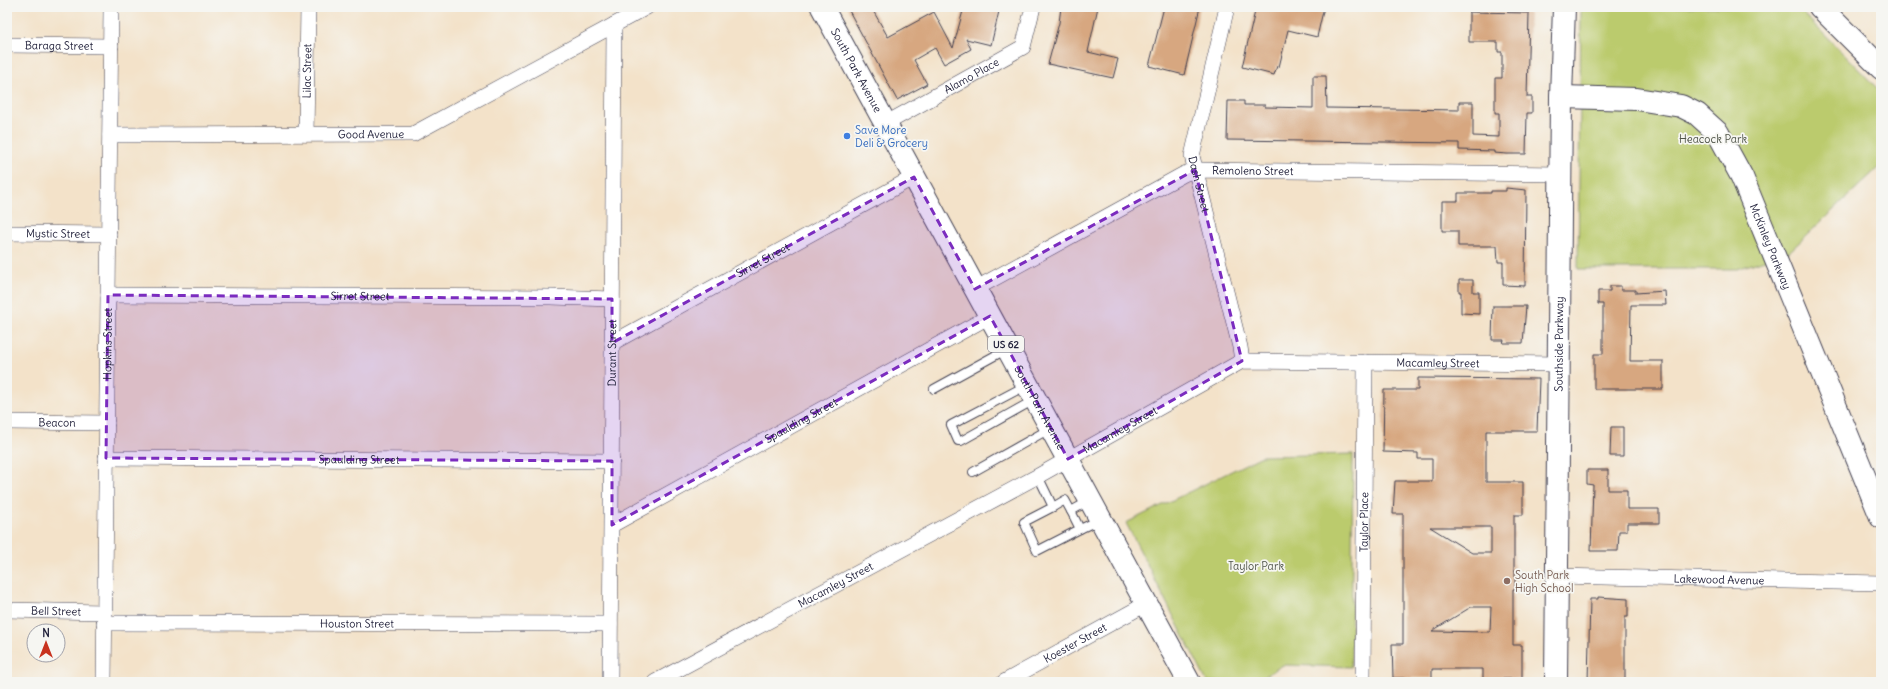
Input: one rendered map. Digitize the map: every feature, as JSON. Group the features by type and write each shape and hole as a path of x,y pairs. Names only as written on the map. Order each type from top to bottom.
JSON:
{"street":[{"name":"Hopkins Street","path":"104,682 111,7"},
{"name":"Lilac Street","path":"306,134 308,7"},
{"name":"Good Avenue","path":"110,135 413,134 647,7"},
{"name":"South Park Avenue","path":"822,7 1068,458 1087,510 1146,604 1189,682"},
{"name":"Alamo Place","path":"885,124 1023,47 1033,7"},
{"name":"Dash Street","path":"1228,7 1192,156 1242,361"},
{"name":"Southside Parkway","path":"1556,682 1560,174 1564,7"},
{"path":"1820,7 1881,68"},
{"name":"Durant Street","path":"610,682 614,25"},
{"name":"Baraga Street","path":"7,45 111,46"},
{"name":"McKinley Parkway","path":"1561,97 1637,99 1681,106 1697,114 1718,133 1742,177 1881,517"},
{"name":"Remoleno Street","path":"975,289 1184,174 1195,170 1560,174"},
{"name":"Sirret Street","path":"612,343 914,177"},
{"name":"Mystic Street","path":"7,233 109,234"},
{"name":"Sirret Street","path":"108,295 543,297 612,299"},
{"name":"Spaulding Street","path":"612,525 990,316"},
{"name":"Macamley Street","path":"655,682 1038,476 1242,361 1559,364"},
{"name":"Taylor Place","path":"1363,682 1365,362"},
{"name":"Beacon","path":"7,422 107,423"},
{"name":"Spaulding Street","path":"106,458 612,461"},
{"name":"Lakewood Avenue","path":"1556,576 1881,583"},
{"name":"Koester Street","path":"1004,682 1146,604"},
{"name":"Bell Street","path":"7,610 104,617"},
{"name":"Houston Street","path":"104,617 610,624"}],"lane":[{"path":"934,389 1008,348"},
{"path":"1032,392 961,441 958,441 951,425 1032,392"},
{"path":"973,472 1052,428"},
{"path":"1038,476 1053,507"},
{"path":"1065,500 1087,510 1080,530 1037,551 1024,522 1065,500"},
{"path":"1080,530 1087,510"}],"highlighted area":[{"path":"1195,170 1242,361 1068,459 990,316 612,525 612,461 106,458 108,295 612,299 612,343 914,177 975,289"}],"green space":[{"name":"Heacock Park","path":"1581,7 1797,7 1881,92 1881,165 1789,252 1737,269 1578,269"},
{"name":"Taylor Park","path":"1353,454 1351,667 1283,665 1255,682 1207,682 1126,523 1262,456"}],"building":[{"path":"847,7 871,7 888,37 934,12 953,48 964,7 1000,7 991,45 966,39 971,49 944,64 935,48 914,60 927,84 897,100"},
{"path":"1061,7 1098,7 1088,52 1118,59 1113,78 1048,64 1059,23"},
{"path":"1164,7 1200,7 1184,75 1149,66"},
{"path":"1256,7 1324,7 1317,37 1288,30 1279,67 1277,66 1274,75 1242,67"},
{"path":"1469,12 1529,13 1527,97 1532,97 1532,113 1527,113 1526,154 1459,150 1459,143 1227,140 1228,101 1244,101 1244,105 1265,105 1265,107 1313,108 1313,76 1326,76 1327,108 1459,110 1459,102 1473,102 1473,136 1499,137 1499,113 1495,113 1495,78 1502,78 1502,52 1498,52 1498,42 1469,42"},
{"path":"1506,188 1526,190 1525,286 1503,285 1503,262 1498,262 1497,246 1458,246 1458,231 1442,231 1442,201 1458,201 1458,193 1491,193 1491,191 1506,191"},
{"path":"1459,280 1473,280 1473,292 1479,292 1479,314 1461,313 1461,292 1459,292"},
{"path":"1610,286 1621,286 1621,290 1636,290 1636,293 1665,291 1666,305 1631,305 1630,361 1663,361 1663,389 1594,389 1594,354 1603,354 1603,304 1598,304 1598,291 1610,291"},
{"path":"1493,306 1526,306 1523,343 1503,343 1504,340 1492,340"},
{"path":"1418,378 1539,379 1537,431 1486,431 1486,482 1523,482 1523,515 1514,515 1515,589 1513,589 1513,645 1522,645 1522,679 1483,679 1483,669 1432,669 1432,678 1393,678 1392,644 1403,644 1403,514 1393,514 1395,481 1432,481 1432,459 1418,459 1418,453 1383,452 1384,390 1418,390","holes":["1430,527 1491,527 1491,553 1472,553","1471,607 1491,607 1490,632 1432,631"]},
{"path":"1611,427 1623,427 1623,456 1610,456"},
{"path":"1587,470 1608,470 1608,490 1627,490 1627,509 1659,509 1659,523 1627,523 1627,531 1619,531 1618,551 1591,551 1593,485 1587,484"},
{"path":"1598,597 1628,599 1628,617 1625,617 1625,682 1588,682 1590,599 1598,599"}],"place":[{"name":"Save More Deli & Grocery","path":"847,136"},
{"name":"South Park High School","path":"1507,581"}]}
